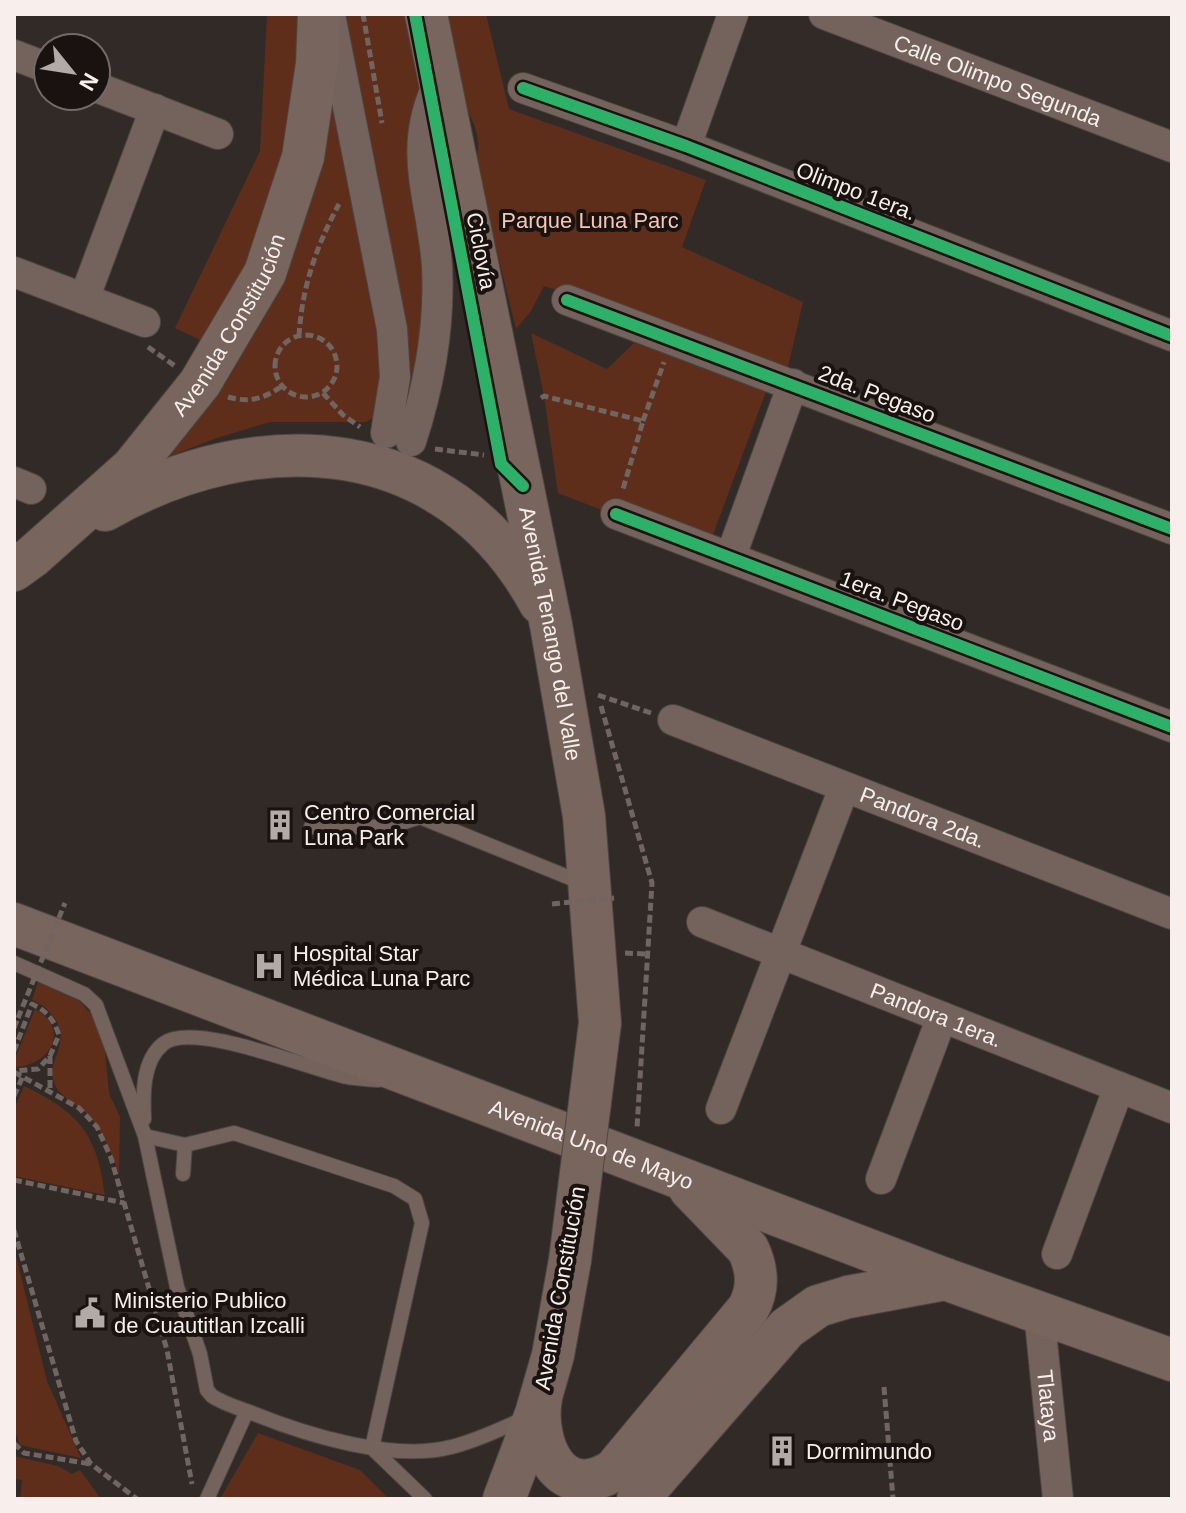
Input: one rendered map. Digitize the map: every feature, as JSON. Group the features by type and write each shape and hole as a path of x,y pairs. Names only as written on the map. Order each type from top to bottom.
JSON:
{"main road":[{"name":"Avenida Constitución","path":"23,563 132,468 200,383 265,273 303,157 317,64 319,14"},
{"name":"Avenida Tenango del Valle","path":"426,14 551,625 584,816 602,892 600,1023"},
{"path":"23,563 109,507 181,474 213,464 258,456 282,454 341,458 410,479 462,511 505,551 551,625"},
{"name":"Avenida Uno de Mayo","path":"14,924 945,1279 1172,1360"},
{"name":"Avenida Constitución","path":"504,1499 553,1355 570,1260 600,1023"},
{"path":"538,1406 539,1427 547,1455 555,1467 578,1479 597,1479 606,1475 614,1470 748,1309 757,1280 748,1249 681,1179"},
{"path":"645,1494 787,1328 818,1306 848,1297 945,1279"}],"street":[{"path":"330,14 392,329 399,437 426,384 437,306 433,230 421,146 423,122 440,80"},
{"path":"686,146 733,14"},
{"name":"Calle Olimpo Segunda","path":"824,14 1172,147"},
{"name":"Olimpo 1era.","path":"523,88 686,146 1172,336"},
{"path":"112,93 218,134"},
{"path":"84,299 155,109"},
{"path":"14,272 145,322"},
{"name":"2da. Pegaso","path":"567,300 1172,529"},
{"path":"731,556 793,384"},
{"name":"1era. Pegaso","path":"616,514 1172,727"},
{"name":"Pandora 2da.","path":"673,720 1172,914"},
{"path":"721,1109 844,788"},
{"name":"Pandora 1era.","path":"702,922 1172,1108"},
{"path":"881,1179 942,1017"},
{"path":"1057,1254 1119,1087"},
{"name":"Tlataya","path":"1039,1312 1058,1499"}],"lane":[{"path":"311,827 389,827 420,817 602,892"},
{"path":"14,963 84,994 96,1005 145,1136"},
{"path":"446,1088 349,1077 223,1041 181,1036 164,1043 155,1054 142,1089 145,1136 177,1287 200,1354 207,1390 219,1400 327,1438 372,1448 423,1451 451,1447 538,1406"},
{"path":"145,1136 185,1145 234,1133 394,1186 415,1199 422,1223 372,1448"},
{"path":"183,1174 185,1145"},
{"path":"207,1499 247,1411"},
{"path":"372,1448 425,1499"}],"path":[{"path":"310,335 329,345 337,365 336,376 323,393 302,397 291,394 282,386 275,368 276,357 289,340 310,335"},
{"path":"616,514 643,421 672,339"},
{"path":"221,396 246,402 265,397 282,386"},
{"path":"540,396 643,421"},
{"path":"598,695 673,720"},
{"path":"552,904 602,892"},
{"path":"14,1028 65,903"},
{"path":"620,953 646,954"},
{"path":"14,1051 32,1004 53,1019 59,1035 50,1056 48,1083 51,1090"},
{"path":"14,1072 38,1069 50,1056"},
{"path":"14,1072 79,1108 97,1127 111,1158 167,1350 195,1499"},
{"path":"14,1096 23,1076"},
{"path":"14,1180 124,1203"},
{"path":"14,1230 71,1429 91,1464 137,1499"},
{"path":"884,1387 893,1499"},
{"path":"14,1443 24,1453 91,1464"}],"green space":[{"path":"267,14 314,14 302,127 215,347 175,328 260,151"},
{"path":"336,14 415,14 427,73 431,303 407,422"},
{"name":"Parque Luna Parc","path":"433,14 486,14 509,109 706,180 682,247 803,302 787,371 659,321 544,286 531,311 516,329 475,162 477,137 469,114 445,70"},
{"path":"325,23 386,358 377,415 366,422 270,422 170,456 222,362"},
{"path":"531,333 607,369 634,343 768,386 707,551 558,493"},
{"path":"40,976 66,986 92,1015 105,1051 109,1093 120,1117 119,1174 106,1142 93,1121 55,1085 53,1069 61,1036 54,1017 32,1000"},
{"path":"35,1009 46,1017 52,1027 52,1046 37,1060 14,1067 14,1061"},
{"path":"24,1086 59,1106 82,1128 97,1156 105,1195 14,1176 14,1110"},
{"path":"14,1248 47,1381 81,1458 20,1445 14,1429"},
{"path":"258,1433 360,1470 389,1499 220,1499"},
{"path":"14,1456 58,1466 72,1474 80,1470 101,1499 20,1499 22,1480 14,1479"}],"cycle path":[{"name":"Ciclovía","path":"415,14 501,464 523,486"},
{"path":"523,88 686,146 1172,336"},
{"path":"567,300 1172,529"},
{"path":"616,514 1172,727"}],"place":[{"name":"Centro Comercial Luna Park","path":"280,825"},
{"name":"Hospital Star Médica Luna Parc","path":"269,966"},
{"name":"Ministerio Publico de Cuautitlan Izcalli","path":"90,1313"},
{"name":"Dormimundo","path":"782,1451"}]}
